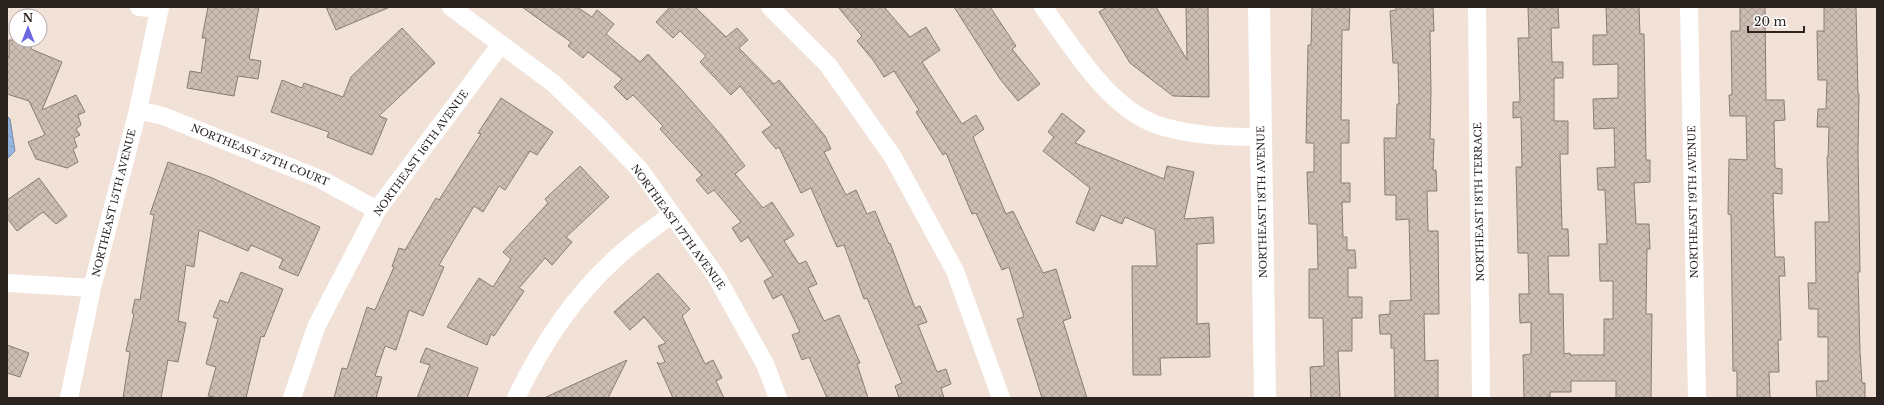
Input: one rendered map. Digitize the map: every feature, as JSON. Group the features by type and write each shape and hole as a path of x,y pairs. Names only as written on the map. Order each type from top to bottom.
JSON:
{"street":[{"path":"139,7 160,8"},
{"name":"NORTHEAST 17TH AVENUE","path":"450,7 553,83 599,127 640,170 716,276 765,364 778,398"},
{"path":"770,7 828,65 893,158 955,271 1001,398"},
{"path":"1043,7 1092,75 1113,97 1135,113 1163,127 1232,138 1261,138"},
{"name":"NORTHEAST 18TH AVENUE","path":"1259,7 1265,398"},
{"name":"NORTHEAST 18TH TERRACE","path":"1477,7 1481,398"},
{"name":"NORTHEAST 19TH AVENUE","path":"1689,7 1697,398"},
{"name":"NORTHEAST 15TH AVENUE","path":"69,398 92,288 138,110 160,8"},
{"name":"NORTHEAST 16TH AVENUE","path":"292,398 316,328 377,210 501,44"},
{"name":"NORTHEAST 57TH COURT","path":"138,110 163,116 320,179 377,210"},
{"path":"516,398 533,363 572,304 615,258 671,215"},
{"path":"7,283 92,288"}],"water":[{"path":"7,116 10,119 15,151 7,159"}],"building":[{"path":"208,7 259,7 249,59 261,61 258,79 238,76 234,96 187,88 190,71 201,73 206,38 202,38"},
{"path":"326,7 390,7 336,30"},
{"path":"522,7 577,7 592,17 597,10 614,24 606,34 640,62 648,54 680,88 722,136 745,166 735,174 763,208 772,202 794,235 784,241 799,264 806,261 817,284 808,288 824,321 839,315 860,363 857,364 868,398 827,398 809,357 802,360 792,335 800,332 782,294 773,299 764,281 773,276 748,237 741,242 732,228 741,222 714,190 708,194 696,180 702,175 660,129 663,126 633,95 627,100 614,87 622,79 588,52 583,58 568,46 571,42"},
{"path":"670,7 695,7 726,37 737,28 748,40 739,48 774,84 779,80 825,136 831,149 824,152 846,195 856,190 867,214 875,211 889,244 890,243 915,308 920,306 927,322 918,325 937,372 946,369 951,384 941,388 944,398 899,398 895,386 902,383 867,298 864,299 844,245 837,247 811,188 801,193 779,147 776,149 762,132 772,125 740,86 731,95 700,62 706,56 680,31 673,38 656,22"},
{"path":"838,7 884,7 910,37 926,27 940,50 922,62 962,124 976,115 984,129 973,137 1006,214 1013,211 1043,273 1056,269 1071,318 1063,321 1087,398 1042,398 1017,319 1024,317 1009,267 1002,270 976,213 972,214 946,153 943,155 916,112 919,110 894,71 884,77 873,60 857,41 862,36"},
{"path":"954,7 990,7 1016,46 1012,49 1040,84 1018,101 1000,79"},
{"path":"1107,7 1156,7 1187,60 1186,7 1208,7 1209,97 1173,96 1130,63 1099,12"},
{"path":"1312,7 1350,7 1349,30 1342,30 1341,120 1349,120 1349,143 1341,143 1341,183 1350,183 1350,202 1342,202 1343,237 1347,237 1347,250 1355,250 1356,268 1348,268 1348,297 1362,297 1362,318 1352,318 1352,351 1338,351 1340,398 1311,398 1310,367 1324,366 1323,318 1309,318 1309,269 1318,269 1317,224 1309,224 1307,172 1314,172 1314,143 1306,143 1308,45 1311,45"},
{"path":"1396,7 1433,7 1434,31 1430,31 1430,139 1434,139 1433,170 1436,170 1437,191 1427,191 1428,231 1438,231 1439,314 1424,314 1425,361 1438,360 1438,398 1395,398 1394,348 1391,348 1391,334 1380,334 1379,315 1390,314 1390,301 1411,300 1409,219 1396,220 1396,195 1385,195 1384,138 1396,138 1397,104 1399,104 1398,63 1393,63 1390,11 1396,10"},
{"path":"1528,7 1558,7 1559,28 1551,28 1552,62 1563,62 1563,78 1554,78 1554,121 1568,121 1568,154 1560,154 1562,229 1568,229 1569,256 1548,256 1549,294 1563,294 1564,354 1604,355 1604,319 1613,319 1613,281 1600,281 1599,244 1607,244 1605,190 1598,190 1597,168 1615,167 1614,128 1594,129 1593,99 1618,98 1618,64 1593,65 1593,35 1607,35 1606,7 1639,7 1640,34 1644,34 1646,160 1650,160 1650,182 1634,183 1636,224 1649,224 1650,249 1647,249 1646,314 1652,314 1651,398 1616,398 1616,381 1571,381 1571,392 1550,392 1550,398 1524,398 1523,355 1531,354 1531,322 1520,323 1519,294 1529,294 1528,253 1518,253 1516,167 1522,167 1521,117 1513,118 1513,102 1520,102 1518,38 1529,38"},
{"path":"1740,7 1765,7 1766,100 1784,100 1785,120 1774,121 1775,168 1782,169 1782,194 1773,193 1775,257 1784,257 1785,276 1779,276 1781,340 1778,340 1779,372 1769,372 1770,398 1737,398 1737,371 1733,371 1731,215 1728,214 1729,159 1747,160 1746,116 1730,116 1729,95 1732,95 1731,31 1740,31"},
{"path":"1824,7 1856,7 1859,94 1858,151 1860,272 1858,272 1860,352 1862,383 1865,383 1865,398 1817,398 1816,381 1828,381 1828,337 1818,337 1818,309 1809,309 1808,283 1816,283 1815,222 1829,222 1827,157 1829,127 1817,127 1818,109 1826,109 1827,80 1818,80 1817,31 1824,31"},
{"path":"402,28 435,63 379,116 387,119 372,155 327,137 329,132 271,112 282,80 302,88 304,83 343,97 351,77"},
{"path":"9,48 31,48 62,62 42,110 76,95 85,112 78,115 81,125 76,129 80,135 74,138 77,147 73,149 78,162 67,168 36,159 28,142 45,135 29,101 7,94 7,61 9,56"},
{"path":"501,98 553,132 537,155 530,151 505,190 499,186 483,212 474,206 439,265 444,267 423,316 409,310 396,350 385,346 375,376 382,377 376,398 334,398 342,368 347,369 367,307 375,310 394,267 392,266 399,248 405,250 436,198 439,200 481,134 478,133"},
{"path":"1062,113 1085,131 1075,143 1164,179 1167,166 1194,172 1184,219 1213,217 1214,243 1197,244 1197,324 1209,323 1210,357 1160,358 1161,375 1133,375 1132,266 1157,266 1155,230 1125,217 1122,224 1101,215 1094,231 1076,223 1090,188 1043,151 1054,137 1048,132"},
{"path":"168,162 210,177 320,227 298,276 279,268 283,259 251,245 248,251 199,230 194,267 186,265 178,321 186,323 178,362 168,360 161,398 123,398 130,352 126,351 134,314 132,313 135,299 140,300 154,215 150,214"},
{"path":"580,166 609,197 566,237 572,242 552,265 545,258 519,288 524,291 494,336 491,334 487,345 447,327 479,278 493,287 511,259 503,252 548,203 545,199"},
{"path":"39,178 67,216 56,224 43,212 17,231 7,218 7,200"},
{"path":"241,272 283,289 264,337 261,336 246,398 218,398 208,396 216,367 206,364 218,319 213,317 220,300 228,303"},
{"path":"658,273 690,309 682,316 705,364 713,360 722,378 716,381 724,398 673,398 657,362 660,364 665,362 658,346 666,343 644,317 630,330 614,312"},
{"path":"7,345 29,353 20,377 7,373"},
{"path":"426,348 478,368 467,398 417,398 430,365 420,362"},
{"path":"627,360 608,398 544,398"}]}
